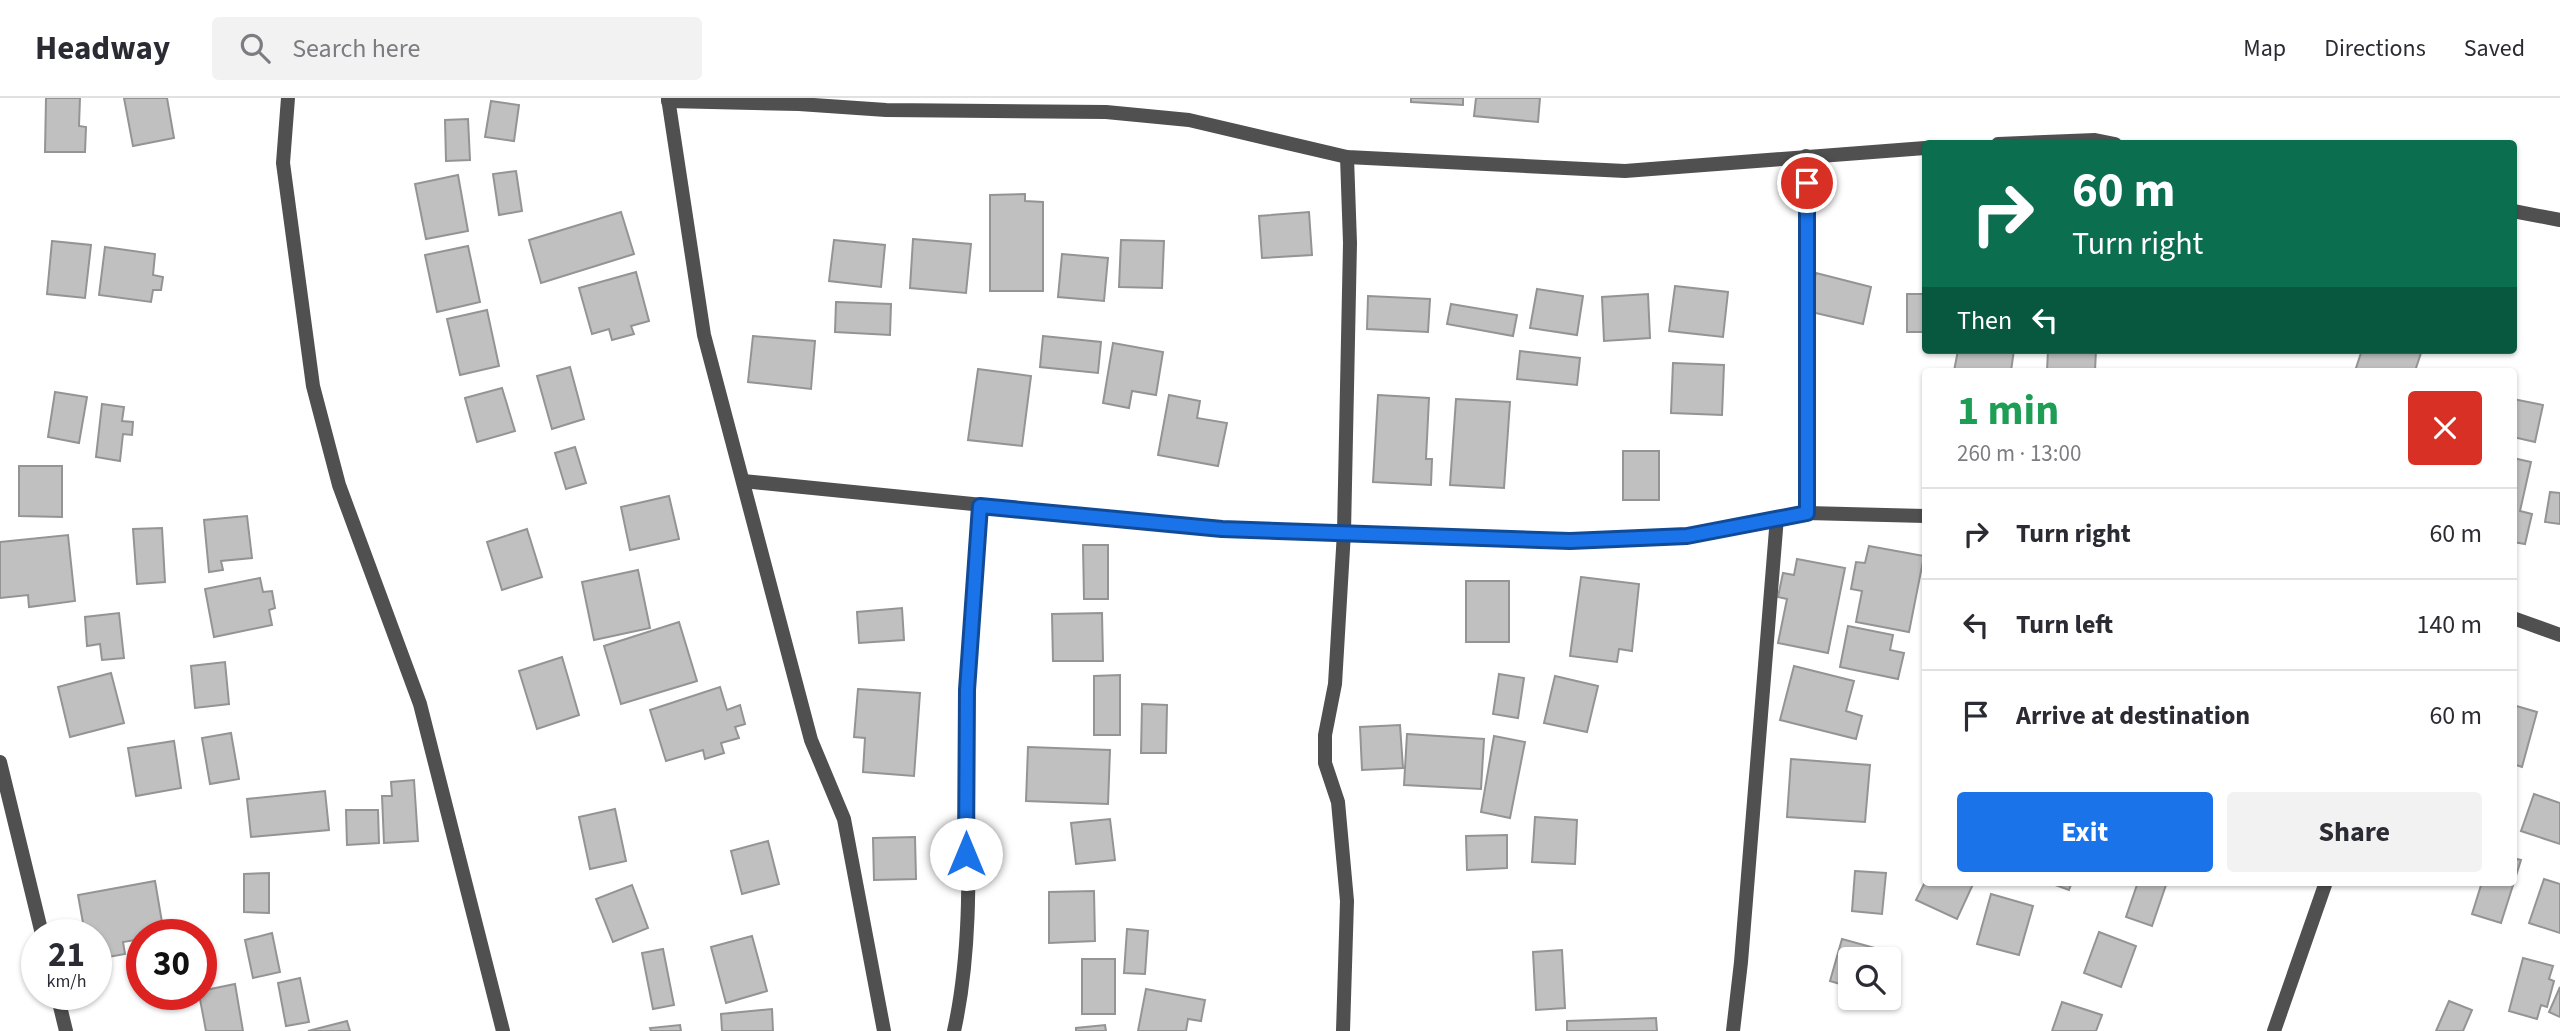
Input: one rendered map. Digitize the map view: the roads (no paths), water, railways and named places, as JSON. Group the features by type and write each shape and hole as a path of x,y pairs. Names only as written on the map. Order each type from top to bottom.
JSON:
{"street":[{"path":"288,98 283,163 313,386 339,485 420,704 503,1031"},
{"path":"884,1031 844,818 811,740 704,335 668,100 886,110 1106,112 1189,120 1347,157 1625,171 1922,148"},
{"path":"1806,156 1807,513"},
{"path":"1343,1031 1346,901 1338,802 1325,763 1325,735 1335,684 1344,532 1350,243 1347,157"},
{"path":"2517,212 2560,220"},
{"path":"743,481 1222,529 1582,540 1687,536 1807,513 1922,516"},
{"path":"954,1031 962,992 966,936 967,690 980,506"},
{"path":"1733,1031 1777,517"},
{"path":"2517,619 2560,635"},
{"path":"0,762 38,919"},
{"path":"2274,1031 2325,886"},
{"path":"60,1010 65,1031"}]}
